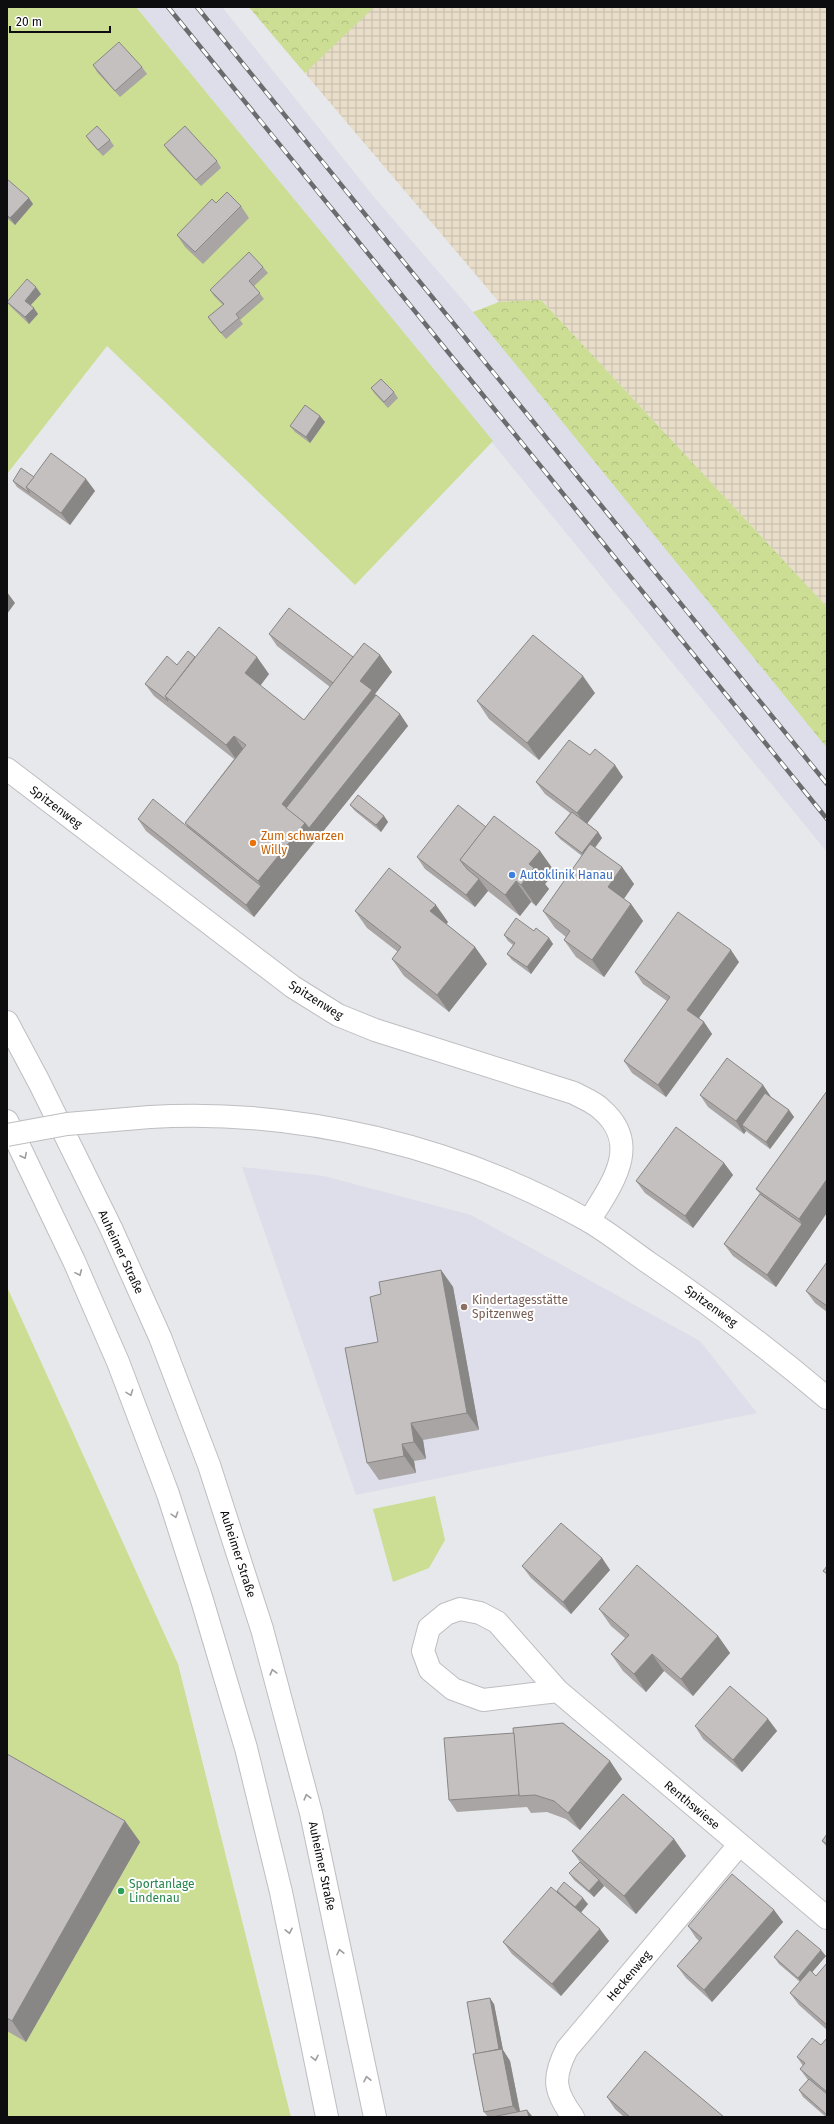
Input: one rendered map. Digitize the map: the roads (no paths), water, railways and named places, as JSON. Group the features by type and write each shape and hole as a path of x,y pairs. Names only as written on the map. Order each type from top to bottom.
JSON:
{"street":[{"name":"Spitzenweg","path":"7,769 293,987 338,1015 375,1030 574,1094 600,1107 615,1122 622,1147 621,1164 612,1184 589,1221"},
{"name":"Auheimer Straße","path":"7,1022 39,1082 111,1228 160,1337 209,1466 262,1629 311,1812 375,2117"},
{"name":"Spitzenweg","path":"7,1135 67,1124 150,1117 199,1115 243,1118 310,1126 372,1138 491,1174 544,1198 589,1221 702,1299 768,1349 827,1398"},
{"path":"7,1121 74,1260 118,1362 168,1494 200,1592 246,1748 279,1885 327,2117"},
{"name":"Renthswiese","path":"558,1691 483,1700 453,1689 430,1670 423,1651 429,1628 446,1614 460,1610 480,1613 497,1622 558,1691 827,1918"},
{"name":"Heckenweg","path":"573,2117 562,2102 557,2083 558,2066 567,2049 739,1845"}],"railway":[{"path":"168,7 827,819"},
{"path":"197,7 827,784"}],"place":[{"name":"Zum schwarzen Willy","path":"253,843"},
{"name":"Autoklinik Hanau","path":"512,875"},
{"name":"Kindertagesstätte Spitzenweg","path":"464,1307"},
{"name":"Sportanlage Lindenau","path":"121,1891"}]}
